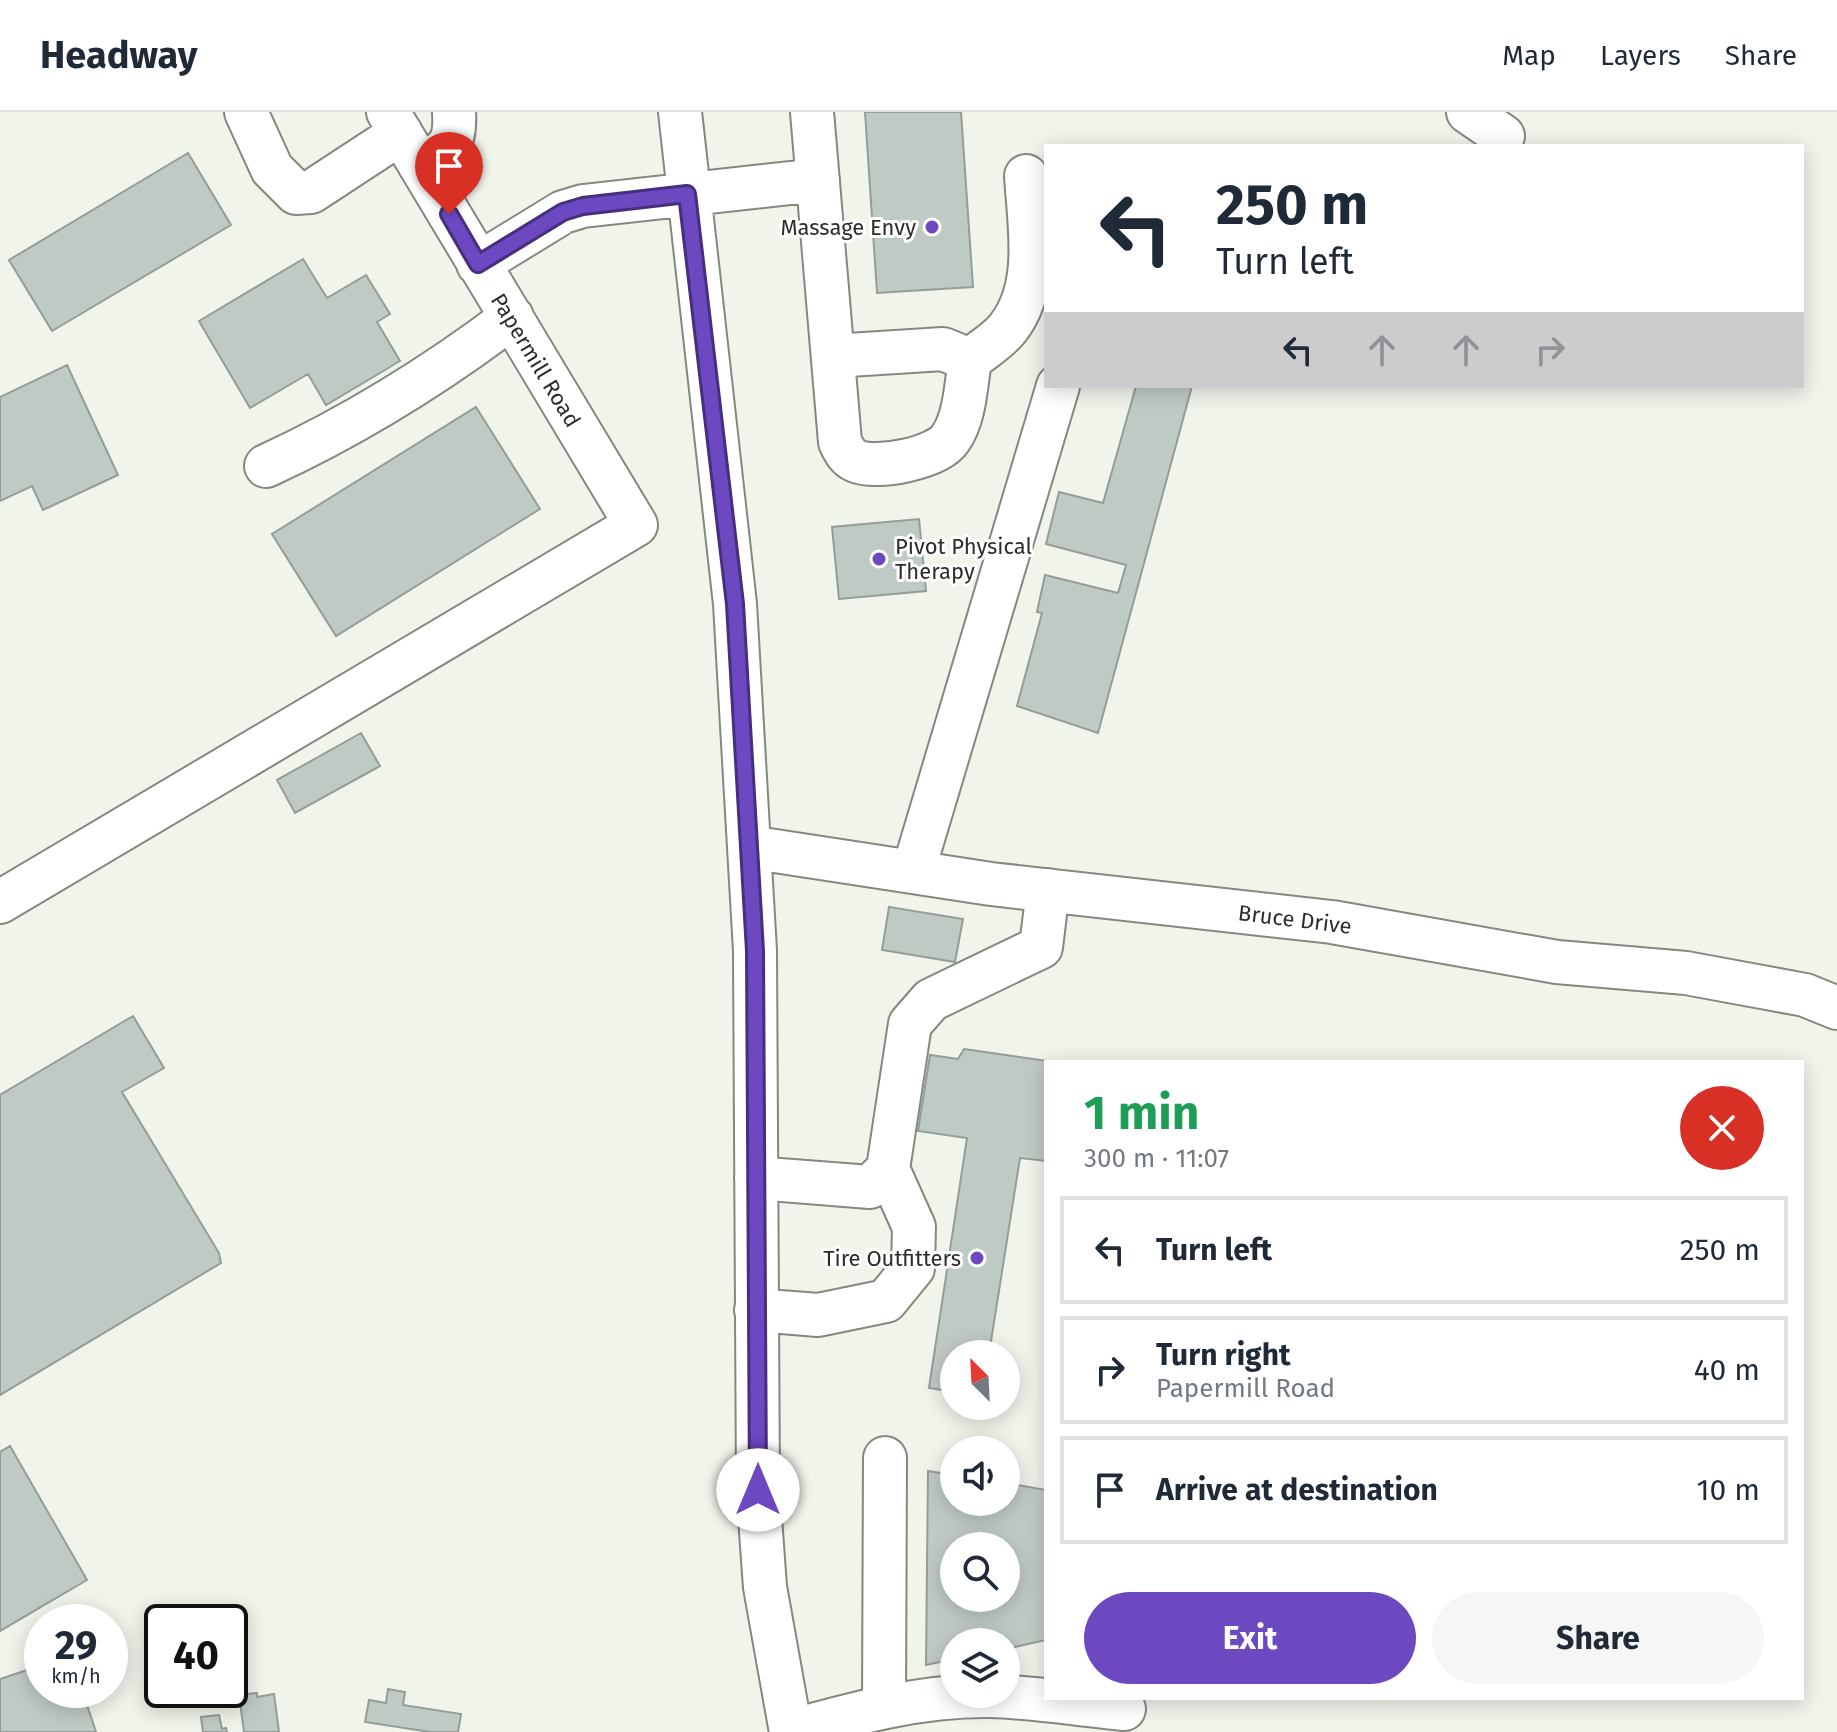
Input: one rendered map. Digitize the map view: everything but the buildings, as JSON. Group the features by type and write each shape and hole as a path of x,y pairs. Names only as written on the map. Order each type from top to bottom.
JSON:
{"street":[{"path":"246,112 272,169 296,193 311,192 403,137 444,153 452,145 455,135 454,112"},
{"path":"680,112 735,604 755,951 756,1310 761,1549 791,1731 884,1706 930,1716 992,1696 1124,1709"},
{"path":"812,112 840,442 845,454 856,462 927,456 936,453 951,439 960,414 970,360 1007,330 1026,289 1030,261 1026,176"},
{"path":"1468,112 1503,136"},
{"name":"Papermill Road","path":"0,902 636,525 403,137"},
{"path":"478,264 563,212 583,206 818,180"},
{"path":"266,466 365,417 458,358 512,317"},
{"path":"833,356 943,349 970,360"},
{"path":"913,872 1057,388"},
{"name":"Bruce Drive","path":"749,847 1048,890 1332,922 1557,962 1686,973 1805,995 1837,1008"},
{"path":"756,1310 818,1315 886,1301 913,1268 914,1227 888,1169 910,1024 931,1000 1041,947 1048,890"},
{"path":"756,1178 870,1187 888,1169"},
{"path":"884,1706 885,1458"}],"place":[{"name":"Massage Envy","path":"932,227"},
{"name":"Pivot Physical Therapy","path":"879,559"},
{"name":"Tire Outfitters","path":"977,1258"}],"route":[{"path":"449,214 478,264 563,212 583,206 687,194 735,604 755,951 758,1490"}]}
